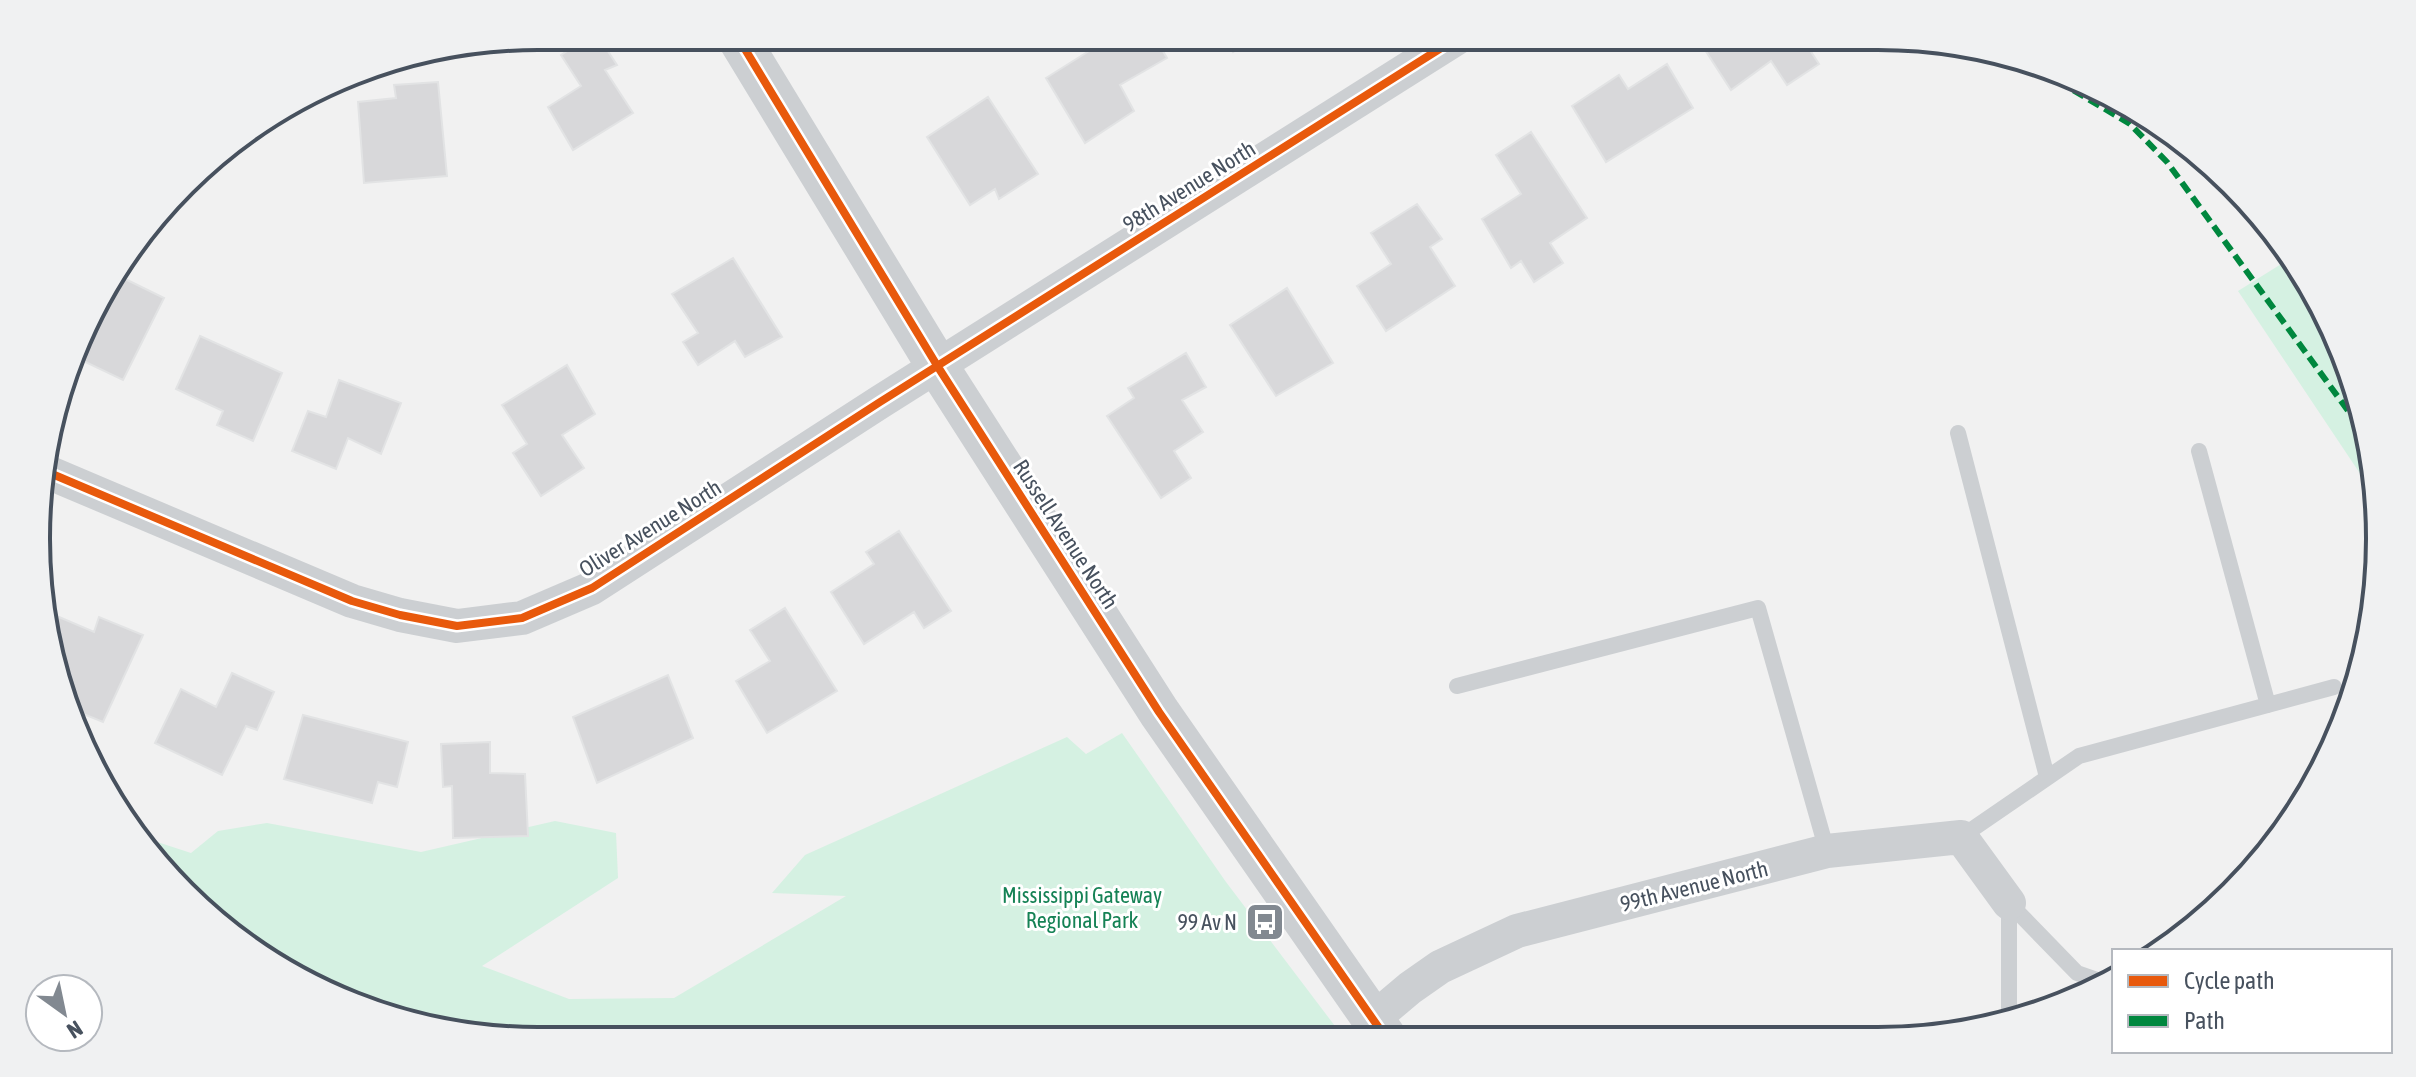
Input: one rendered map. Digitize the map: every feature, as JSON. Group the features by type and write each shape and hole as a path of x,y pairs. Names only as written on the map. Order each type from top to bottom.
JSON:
{"street":[{"name":"Russell Avenue North","path":"746,50 938,367 1159,712 1378,1027"},
{"name":"98th Avenue North","path":"938,367 1438,50"},
{"name":"Oliver Avenue North","path":"54,475 352,601 400,615 457,626 522,618 592,588 938,367"},
{"name":"99th Avenue North","path":"1381,1027 1410,988 1440,967 1517,931 1827,851 1961,837"},
{"path":"1961,837 2009,903"}],"lane":[{"path":"1958,433 2047,777"},
{"path":"2199,451 2268,705"},
{"path":"1457,686 1758,608 1827,851"},
{"path":"1961,837 2079,756 2334,687"},
{"path":"2009,903 2077,973 2092,978"},
{"path":"2009,903 2009,1009"}],"green space":[{"path":"2282,264 2284,267 2316,322 2340,381 2357,443 2362,477 2238,291"},
{"name":"Mississippi Gateway Regional Park","path":"1122,733 1226,882 1336,1027 538,1027 443,1018 381,1001 294,962 216,906 155,841 191,853 218,831 267,823 421,852 555,821 616,833 618,878 482,966 569,999 674,998 846,896 772,893 805,855 1067,737 1086,754"}],"building":[{"path":"569,50 607,50 617,65 605,70 633,113 573,150 548,107 581,86 561,55"},
{"path":"1091,50 1162,50 1167,58 1120,85 1134,111 1085,143 1046,78"},
{"path":"1705,50 1810,50 1819,64 1787,85 1771,61 1731,90"},
{"path":"1667,64 1693,108 1606,162 1572,106 1619,75 1628,89"},
{"path":"438,82 447,176 364,183 358,102 396,98 394,85"},
{"path":"988,97 1038,174 999,199 995,189 970,205 927,137"},
{"path":"1531,132 1587,218 1550,243 1563,263 1534,282 1521,261 1511,268 1482,219 1521,194 1496,155"},
{"path":"1417,204 1442,239 1430,247 1455,286 1386,331 1357,286 1391,264 1371,233"},
{"path":"733,258 782,337 745,357 735,341 698,365 683,342 698,333 672,294"},
{"path":"125,279 164,298 123,380 84,361 100,322"},
{"path":"1287,288 1333,363 1276,396 1230,325"},
{"path":"200,336 282,373 253,441 217,425 223,411 176,389"},
{"path":"1186,353 1206,387 1182,400 1203,432 1174,451 1191,478 1161,498 1107,416 1134,398 1128,388"},
{"path":"567,365 595,414 562,435 584,468 541,496 513,453 527,444 502,405"},
{"path":"339,380 401,403 381,454 348,438 336,469 292,451 308,411 326,417"},
{"path":"899,531 951,611 924,628 914,612 864,644 831,592 874,564 866,552"},
{"path":"785,608 837,691 767,733 736,681 770,661 750,630"},
{"path":"59,617 94,632 99,617 143,635 103,722 83,714 57,621"},
{"path":"232,673 274,692 257,730 246,726 222,775 155,743 181,689 216,707"},
{"path":"668,675 693,738 597,783 573,717"},
{"path":"303,715 408,742 397,787 378,782 372,803 284,779"},
{"path":"490,742 490,773 525,774 528,836 453,838 452,786 443,787 441,744"}],"marked path":[{"path":"2079,93 2130,124 2167,162 2349,412"}],"cycle path":[{"path":"746,50 938,367 1159,712 1378,1027"},
{"path":"54,475 352,601 400,615 457,626 522,618 592,588 1438,50"}],"place":[{"name":"99 Av N","path":"1265,922"}]}
